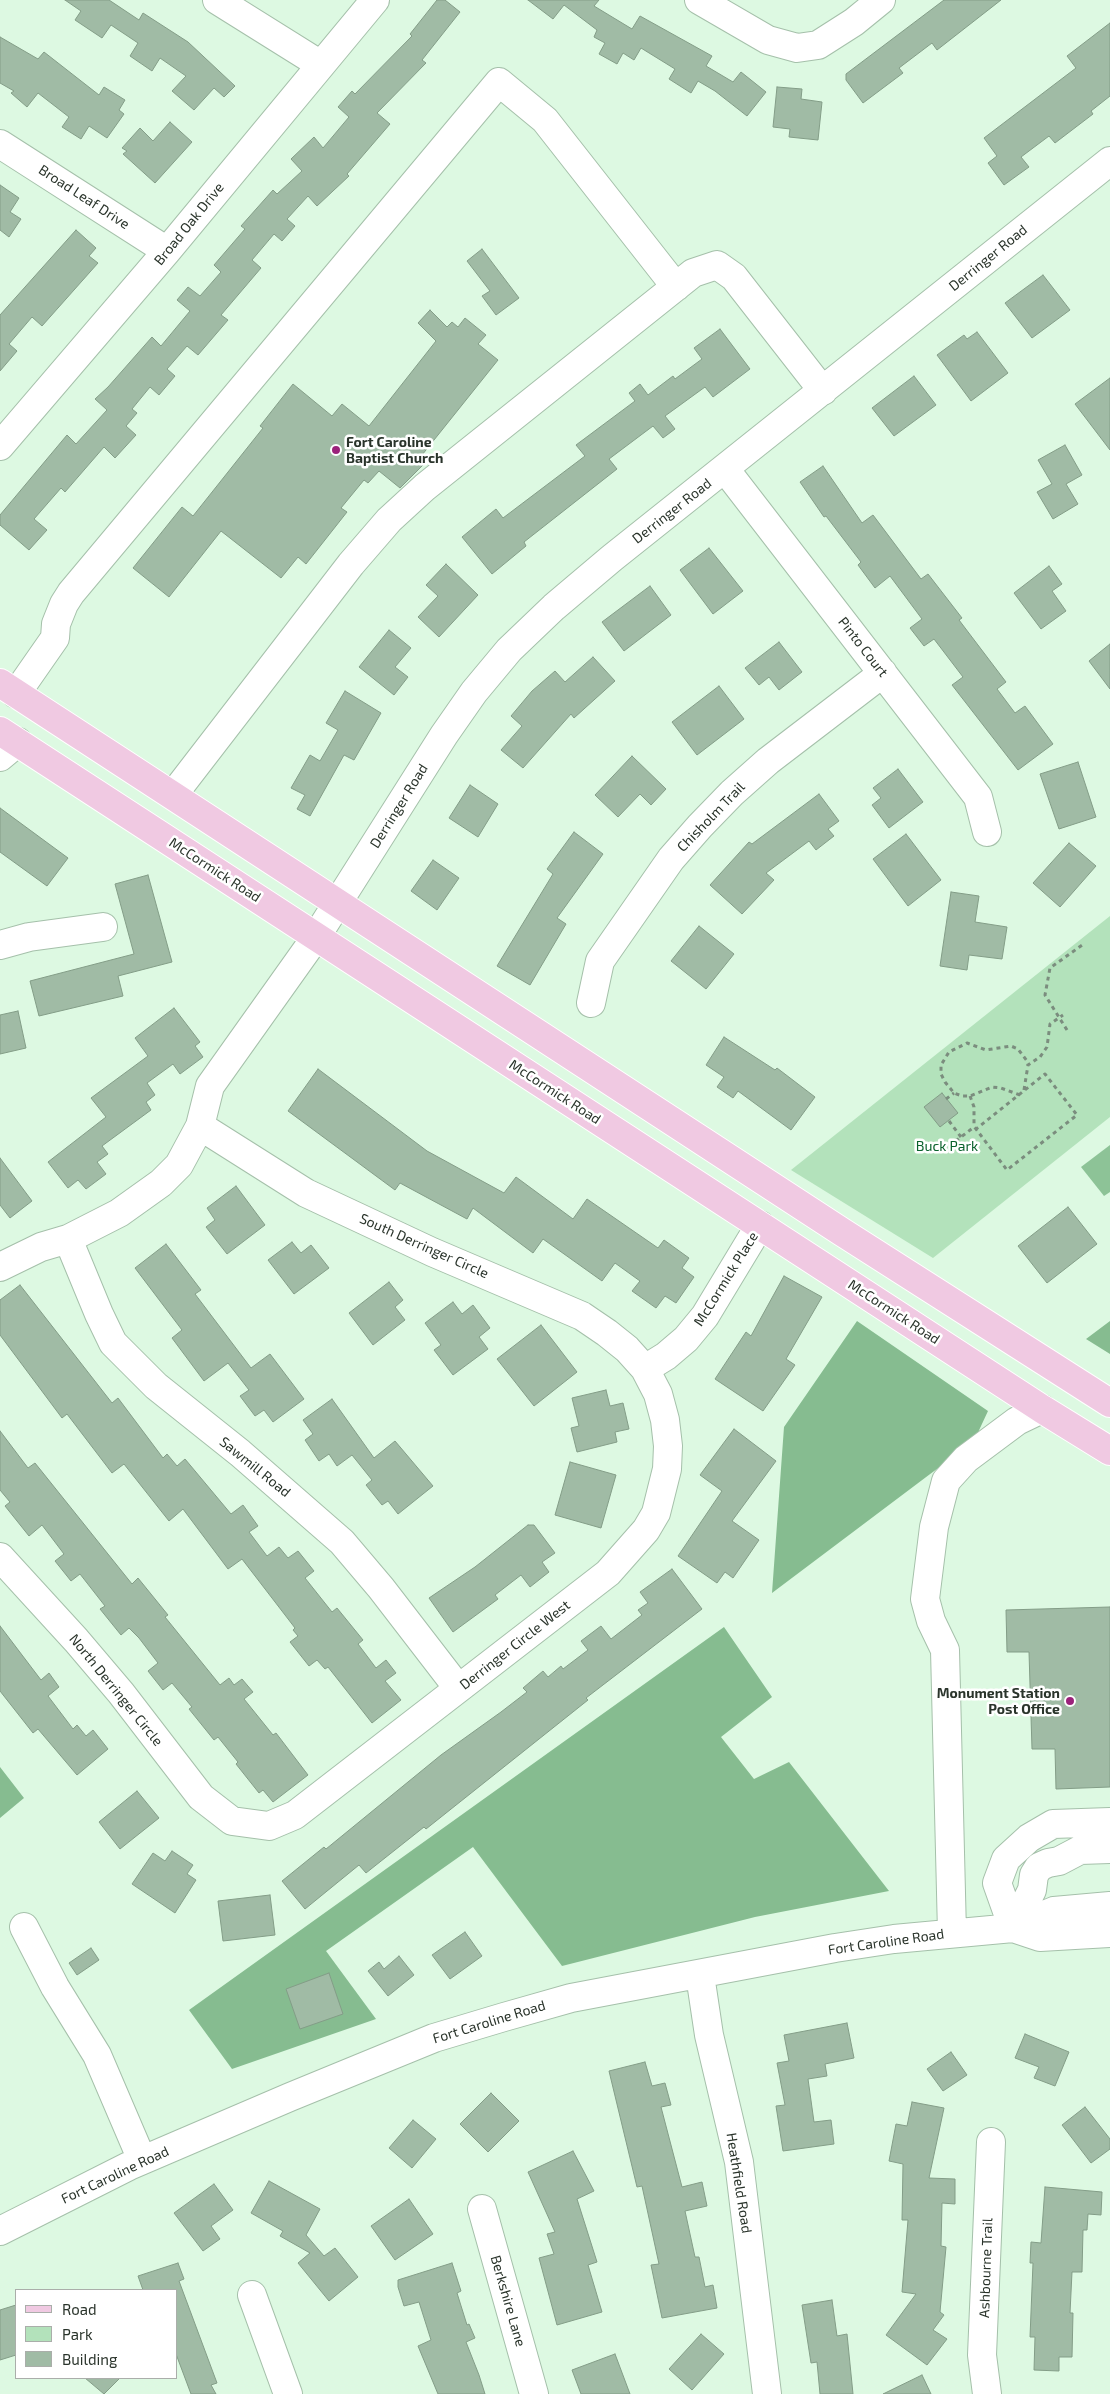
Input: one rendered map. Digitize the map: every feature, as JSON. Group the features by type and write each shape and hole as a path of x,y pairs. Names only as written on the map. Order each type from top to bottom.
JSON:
{"main road":[{"path":"8,688 842,1232 1110,1403"},
{"name":"McCormick Road","path":"6,743 217,870 316,937 1042,1409 1110,1451"},
{"path":"1042,1409 1072,1402 1110,1412"}],"street":[{"path":"218,0 321,65"},
{"name":"Broad Oak Drive","path":"0,446 167,251 375,0"},
{"path":"698,0 768,40 798,48 818,45 854,22 881,0"},
{"path":"8,688 55,638 59,617 71,593 499,82 545,120 676,287"},
{"name":"Broad Leaf Drive","path":"0,144 167,251"},
{"name":"Derringer Road","path":"0,1267 41,1247 68,1239 120,1213 160,1183 179,1165 200,1126 210,1086 316,937 444,735 474,692 509,650 554,607 612,558 1110,161"},
{"path":"173,795 351,564 389,520 433,481 694,273 717,265 734,277 823,391"},
{"name":"Pinto Court","path":"725,469 978,797 987,832"},
{"name":"Chisholm Trail","path":"591,1003 600,961 666,866 700,826 732,793 768,761 883,673"},
{"path":"0,945 29,937 103,927"},
{"name":"South Derringer Circle","path":"200,1126 306,1193 432,1252 582,1316 628,1349 645,1369"},
{"name":"McCormick Place","path":"645,1369 666,1356 686,1339 705,1316 760,1225"},
{"name":"Sawmill Road","path":"68,1239 98,1314 114,1342 156,1386 247,1459 342,1542 381,1588 458,1688"},
{"name":"Derringer Circle West","path":"232,1822 269,1826 295,1816 608,1573 646,1530 656,1513 667,1469 668,1446 665,1420 658,1394 645,1369"},
{"path":"952,1933 945,1650 931,1621 925,1599 934,1527 946,1481 966,1459 1017,1421 1042,1409"},
{"name":"North Derringer Circle","path":"0,1557 76,1640 121,1693 201,1797 232,1822"},
{"path":"1013,1928 997,1883 1006,1859 1018,1847 1053,1824 1110,1822"},
{"path":"1018,1847 1049,1864 1082,1867 1110,1866"},
{"path":"1013,1928 1032,1890 1034,1875 1049,1864 1080,1850 1110,1849"},
{"name":"Fort Caroline Road","path":"0,2231 142,2160 434,2038 571,1998 845,1946 894,1939 1013,1928 1054,1910 1110,1906"},
{"path":"24,1927 55,1987 97,2055 142,2160"},
{"name":"Fort Caroline Road","path":"1013,1928 1040,1937 1110,1933"},
{"name":"Heathfield Road","path":"700,1975 711,2044 739,2162 767,2394"},
{"name":"Ashbourne Trail","path":"986,2394 982,2354 991,2142"},
{"name":"Berkshire Lane","path":"482,2209 534,2394"},
{"path":"252,2295 288,2394"}],"path":[{"path":"1067,1030 1045,995 1050,968 1084,944"},
{"path":"1028,1065 1040,1057 1047,1047 1050,1024 1064,1015"},
{"path":"1020,1095 992,1087 970,1096 954,1093 945,1082 941,1066 949,1052 967,1043 994,1050 1011,1046 1018,1049 1028,1065 1024,1091"},
{"path":"943,1151 961,1137 975,1128 1020,1095 1045,1074 1077,1115 1007,1170 975,1128 974,1107 970,1096"},
{"path":"946,1099 954,1093"},
{"path":"949,1121 961,1137"}],"green space":[{"name":"Buck Park","path":"1110,916 1110,1117 933,1258 791,1170"}],"shaded area":[{"path":"1110,1145 1110,1192 1104,1196 1081,1167"},
{"path":"857,1321 988,1411 974,1441 772,1593 784,1427"},
{"path":"1110,1321 1110,1354 1086,1339"},
{"path":"724,1627 772,1697 721,1737 754,1779 789,1762 889,1891 755,1917 562,1966 473,1847 326,1951 376,2019 232,2069 189,2010"},
{"path":"0,1767 24,1798 0,1818"}],"building":[{"path":"65,0 109,0 139,20 143,13 188,42 235,86 224,97 214,88 194,110 172,91 186,76 160,58 152,71 130,56 138,43 111,25 102,38 75,20 81,11"},
{"path":"437,0 445,0 460,12 422,60 426,63 377,113 390,124 347,174 349,176 317,206 308,196 287,219 295,226 282,241 274,234 252,260 261,268 221,315 228,320 198,355 187,346 167,369 175,376 159,395 150,387 132,409 137,413 126,426 136,435 115,458 104,447 65,492 61,488 34,519 47,530 29,550 0,525 0,515 67,435 76,444 107,410 95,399 152,337 161,346 190,311 177,300 188,287 200,296 221,272 214,265 245,229 241,226 273,190 277,194 302,171 291,159 314,137 323,148 349,117 338,107 352,91 355,94 412,36 410,34"},
{"path":"528,0 599,0 594,6 632,29 640,16 712,56 706,66 733,82 741,72 766,92 747,116 715,91 698,81 691,93 669,79 675,69 641,48 634,60 623,53 617,64 599,54 605,43 594,37 597,30 564,5 553,19"},
{"path":"944,0 1001,0 937,50 932,43 899,68 903,73 863,103 846,80 846,74"},
{"path":"1110,23 1110,96 1091,111 1093,114 1055,143 1049,136 1021,157 1029,167 1004,185 988,163 997,156 984,138 1076,68 1067,56"},
{"path":"0,37 38,59 44,52 99,95 104,87 125,100 119,110 124,114 107,138 89,126 81,139 62,127 69,117 38,93 27,107 11,93 14,91 0,83"},
{"path":"777,87 802,89 801,99 822,102 818,140 789,137 790,129 773,127"},
{"path":"170,122 192,142 155,183 123,154 127,151 122,148 140,128 153,141"},
{"path":"0,185 19,198 10,212 21,219 9,237 0,230"},
{"path":"76,230 96,248 89,256 98,263 42,326 32,317 9,344 17,351 0,371 0,315"},
{"path":"482,249 519,298 496,315 482,296 490,291 467,261"},
{"path":"1043,275 1070,310 1032,338 1005,303"},
{"path":"430,310 447,327 452,322 458,327 465,318 486,335 478,344 498,360 418,460 423,465 400,488 379,471 368,483 364,480 341,508 347,512 306,564 298,557 281,578 221,531 169,597 133,568 182,507 193,516 263,428 260,426 293,384 332,416 342,404 369,426 436,341 418,323"},
{"path":"720,329 750,369 713,397 705,387 665,416 675,429 663,438 653,426 609,459 617,469 524,542 526,546 492,574 462,537 496,509 503,518 585,456 576,445 635,401 629,393 640,384 648,395 673,376 675,379 702,359 694,348"},
{"path":"977,332 1008,373 971,401 937,355 964,335 967,339"},
{"path":"914,376 936,405 894,436 872,408"},
{"path":"1110,378 1110,450 1075,404"},
{"path":"1065,445 1082,475 1066,484 1078,504 1053,519 1037,492 1052,484 1038,460"},
{"path":"823,466 862,523 873,515 921,579 928,574 962,618 959,620 1006,682 997,689 1015,713 1025,706 1053,744 1018,770 952,685 963,677 934,639 924,646 910,628 922,619 890,576 875,588 858,565 861,562 826,516 824,517 800,482"},
{"path":"709,548 743,591 713,614 680,570"},
{"path":"446,564 478,595 439,637 418,617 438,596 426,585"},
{"path":"1049,566 1062,584 1052,591 1066,611 1041,629 1014,593"},
{"path":"650,586 671,615 624,651 602,622"},
{"path":"389,630 411,648 395,667 408,677 394,695 359,667"},
{"path":"779,642 802,672 779,690 769,677 759,685 745,668"},
{"path":"1110,644 1110,689 1089,661"},
{"path":"593,657 615,681 574,718 571,714 523,768 501,750 522,726 511,716 532,691 555,671 565,682"},
{"path":"719,686 744,719 697,755 672,722"},
{"path":"345,691 381,713 354,760 344,755 310,816 297,809 305,795 291,788 310,755 320,761 338,730 326,723"},
{"path":"632,756 666,789 651,805 640,794 618,817 595,795"},
{"path":"1078,762 1096,817 1059,829 1040,774"},
{"path":"898,769 923,802 889,828 872,805 881,798 873,788"},
{"path":"470,785 498,804 478,837 449,818"},
{"path":"819,794 839,821 828,829 834,836 816,850 809,841 766,873 774,880 742,914 710,885 749,842 752,844"},
{"path":"0,808 68,858 47,886 0,852"},
{"path":"574,832 603,854 557,918 566,924 530,985 497,966 553,874 547,869"},
{"path":"906,834 941,880 908,906 873,859"},
{"path":"1069,843 1096,866 1060,907 1033,883"},
{"path":"433,860 459,878 437,910 411,891"},
{"path":"148,875 172,962 118,976 123,996 39,1016 30,981 134,954 115,884"},
{"path":"951,892 979,896 975,922 1007,927 1002,959 969,955 967,970 940,966"},
{"path":"699,926 734,954 706,989 671,961"},
{"path":"174,1008 200,1042 195,1046 203,1057 180,1074 173,1064 147,1083 155,1095 146,1102 151,1110 102,1146 108,1154 97,1162 106,1174 86,1189 78,1180 68,1188 48,1162 106,1117 91,1098 148,1056 135,1038"},
{"path":"18,1011 26,1048 0,1054 0,1015"},
{"path":"724,1037 775,1070 777,1068 815,1097 791,1130 738,1091 733,1098 717,1087 724,1077 706,1065"},
{"path":"318,1069 427,1151 504,1193 516,1177 573,1219 587,1199 658,1248 664,1240 689,1258 682,1268 694,1277 676,1303 665,1296 656,1308 632,1291 640,1281 615,1263 602,1281 543,1239 533,1253 473,1208 467,1219 400,1183 395,1190 288,1111"},
{"path":"942,1093 958,1113 940,1127 924,1107"},
{"path":"0,1158 32,1201 10,1218 0,1205"},
{"path":"236,1186 265,1225 227,1254 206,1227 215,1220 207,1208"},
{"path":"1068,1207 1097,1244 1047,1283 1018,1246"},
{"path":"292,1242 301,1253 311,1245 329,1268 294,1294 268,1260"},
{"path":"166,1244 201,1290 195,1294 251,1368 270,1354 304,1399 273,1422 264,1410 255,1416 240,1396 249,1390 228,1363 204,1381 172,1338 182,1330 135,1268"},
{"path":"784,1276 822,1297 786,1359 795,1365 763,1411 715,1379 746,1332 751,1336"},
{"path":"389,1282 403,1300 395,1307 405,1320 373,1345 349,1313"},
{"path":"20,1285 112,1403 118,1398 163,1458 167,1454 177,1466 185,1459 231,1514 243,1505 258,1526 249,1532 267,1556 279,1547 288,1558 298,1551 314,1571 305,1578 332,1612 337,1608 363,1640 358,1644 376,1668 386,1660 396,1673 385,1681 401,1700 372,1723 328,1667 325,1669 317,1660 309,1666 290,1642 298,1636 293,1630 295,1628 242,1559 228,1569 183,1509 169,1521 124,1464 112,1473 67,1414 62,1418 0,1335 0,1300"},
{"path":"453,1302 462,1314 473,1305 490,1328 479,1337 488,1349 453,1375 434,1350 441,1345 425,1323"},
{"path":"541,1325 577,1372 534,1406 497,1359"},
{"path":"606,1390 610,1406 623,1403 629,1429 615,1432 617,1442 577,1452 571,1428 579,1426 572,1398"},
{"path":"332,1399 374,1458 395,1441 433,1486 398,1514 388,1501 382,1505 366,1485 372,1480 352,1455 337,1466 329,1454 319,1461 305,1440 313,1434 303,1420"},
{"path":"734,1429 776,1461 732,1521 759,1540 733,1578 725,1572 717,1583 678,1556 722,1491 700,1475"},
{"path":"0,1431 28,1468 35,1463 132,1584 138,1578 168,1615 165,1617 220,1685 229,1678 234,1685 242,1679 253,1692 244,1699 273,1735 276,1733 308,1775 273,1802 263,1790 259,1793 218,1737 214,1740 189,1709 192,1707 172,1683 163,1690 148,1671 158,1663 129,1628 121,1635 100,1609 105,1606 80,1574 71,1581 55,1561 64,1554 42,1525 29,1536 5,1506 10,1502 0,1490"},
{"path":"570,1462 616,1475 601,1528 555,1515"},
{"path":"528,1525 534,1525 555,1553 542,1562 549,1572 530,1587 521,1575 495,1595 498,1599 453,1632 429,1598 475,1567"},
{"path":"672,1569 702,1609 586,1698 588,1700 426,1829 424,1827 366,1873 359,1865 305,1909 282,1881 324,1847 326,1849 441,1755 527,1692 523,1688 543,1671 548,1677 561,1666 563,1669 588,1650 581,1641 601,1626 611,1639 642,1615 638,1610 648,1603 640,1592"},
{"name":"Monument Station Post Office","path":"1110,1607 1110,1787 1056,1789 1055,1749 1032,1749 1029,1652 1007,1652 1006,1610"},
{"path":"0,1626 41,1680 49,1673 59,1687 48,1696 73,1729 77,1725 86,1736 93,1730 108,1749 77,1775 38,1729 33,1733 0,1691"},
{"path":"137,1791 159,1818 120,1849 99,1822"},
{"path":"172,1851 193,1865 187,1874 196,1880 175,1913 132,1884 153,1853 165,1861"},
{"path":"270,1895 275,1935 223,1941 218,1901"},
{"path":"465,1932 482,1956 450,1979 432,1955"},
{"path":"91,1948 99,1960 77,1975 69,1963"},
{"path":"399,1956 414,1975 388,1996 368,1971 379,1962 384,1969"},
{"path":"329,1973 343,2014 300,2029 286,1989"},
{"path":"847,2023 854,2058 825,2064 827,2076 808,2079 814,2122 831,2120 834,2144 783,2151 776,2106 785,2105 777,2063 789,2061 784,2035"},
{"path":"1025,2034 1069,2052 1055,2086 1034,2078 1039,2067 1015,2058"},
{"path":"951,2052 967,2075 943,2091 927,2069"},
{"path":"645,2062 652,2086 665,2083 671,2105 661,2107 682,2187 702,2182 707,2206 685,2211 695,2257 699,2257 705,2287 713,2285 717,2308 662,2318 651,2265 659,2264 642,2186 637,2187 609,2071"},
{"path":"491,2093 519,2121 488,2152 460,2124"},
{"path":"912,2102 944,2108 929,2178 955,2179 955,2204 942,2203 941,2246 946,2247 940,2312 944,2315 933,2330 947,2339 927,2365 886,2335 916,2294 902,2292 908,2220 902,2220 903,2164 889,2161 896,2124 907,2126"},
{"path":"1085,2107 1110,2139 1110,2149 1091,2163 1062,2125"},
{"path":"413,2120 436,2139 412,2168 389,2148"},
{"path":"573,2151 594,2191 577,2199 597,2262 588,2265 602,2312 557,2325 539,2258 554,2254 547,2234 555,2232 528,2172"},
{"path":"269,2181 320,2209 306,2235 324,2256 335,2248 358,2277 329,2301 298,2263 310,2253 280,2236 283,2231 251,2213"},
{"path":"214,2184 233,2210 211,2226 220,2239 203,2251 174,2213"},
{"path":"1045,2187 1102,2192 1101,2215 1088,2214 1087,2230 1083,2230 1082,2272 1072,2272 1070,2313 1073,2313 1072,2357 1059,2357 1059,2371 1034,2370 1035,2337 1030,2337 1033,2263 1030,2263 1031,2242 1041,2243"},
{"path":"409,2199 433,2234 395,2260 371,2226"},
{"path":"178,2263 184,2279 179,2281 217,2383 211,2385 216,2394 191,2394 178,2359 178,2289 143,2289 138,2276"},
{"path":"452,2263 461,2291 457,2293 467,2325 469,2324 475,2338 466,2342 485,2394 438,2394 418,2346 431,2340 419,2302 404,2306 398,2287 398,2280"},
{"path":"832,2300 837,2336 847,2334 853,2394 820,2394 817,2362 811,2363 802,2305"},
{"path":"15,2305 15,2355 0,2360 0,2310"},
{"path":"701,2334 724,2354 692,2390 669,2369"},
{"path":"615,2354 630,2394 581,2394 572,2370"},
{"path":"922,2375 931,2394 883,2394"},
{"path":"86,2379 119,2379 104,2394"}],"place":[{"name":"Fort Caroline Baptist Church","path":"336,450"},
{"name":"Monument Station Post Office","path":"1070,1701"}]}
